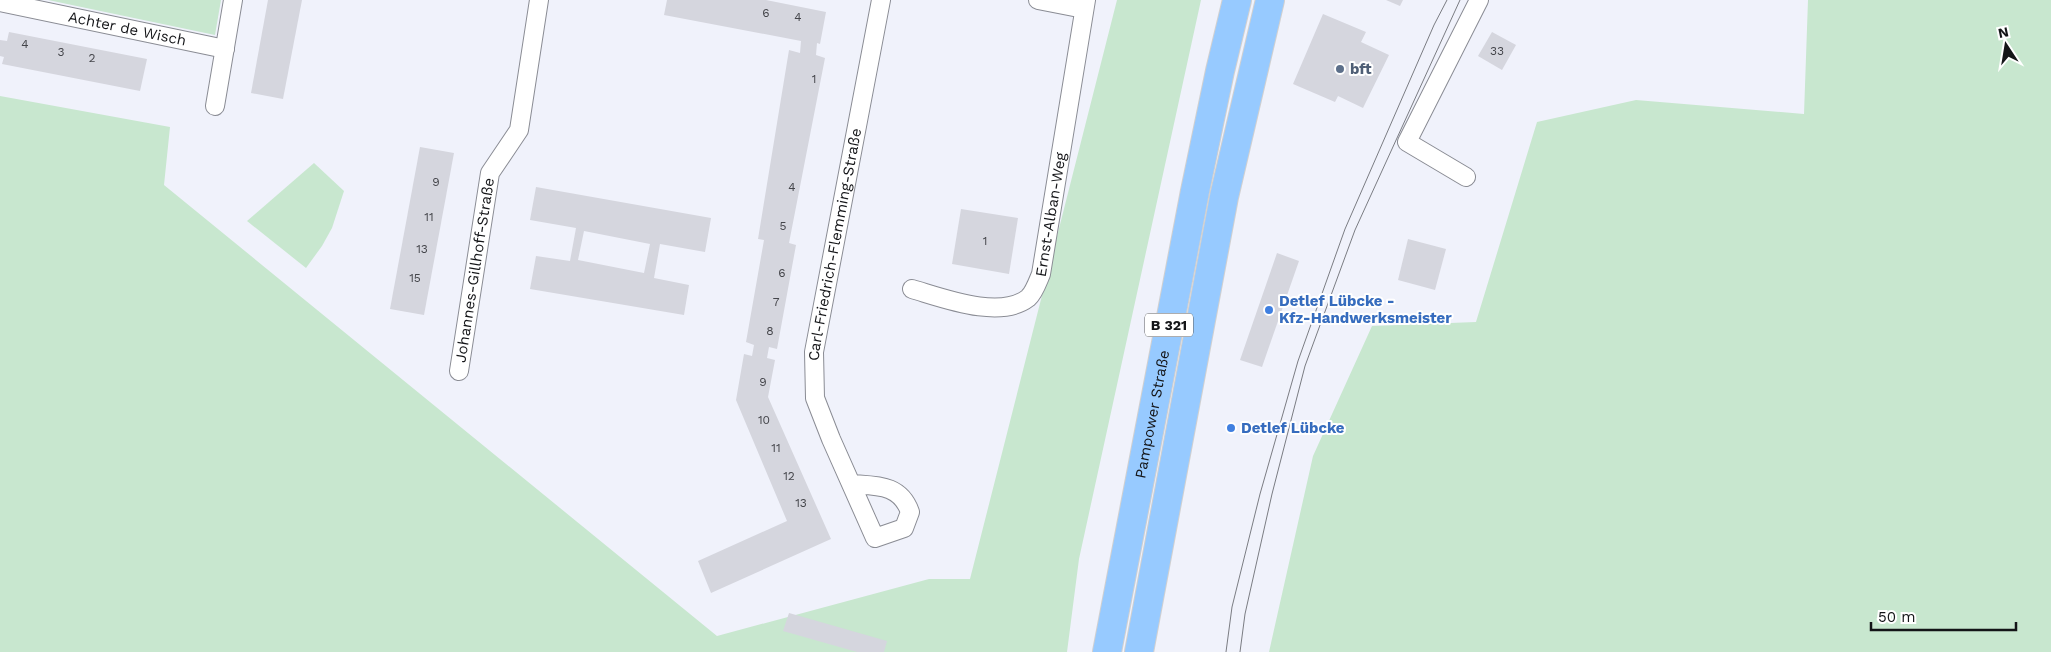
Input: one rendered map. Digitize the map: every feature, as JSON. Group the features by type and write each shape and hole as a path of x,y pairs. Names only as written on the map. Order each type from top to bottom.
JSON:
{"main road":[{"name":"Pampower Straße","path":"1107,652 1197,182 1220,70 1238,0"},
{"name":"Pampower Straße","path":"1139,652 1224,197 1270,0"}],"street":[{"path":"215,106 233,0"},
{"name":"Johannes-Gillhoff-Straße","path":"459,371 490,173 520,130 539,0"},
{"name":"Carl-Friedrich-Flemming-Straße","path":"851,484 815,398 814,352 881,0"},
{"path":"1038,0 1085,5"},
{"path":"1466,177 1407,142 1479,0"},
{"name":"Achter de Wisch","path":"0,2 225,49"},
{"name":"Ernst-Alban-Weg","path":"912,288 950,300 1000,308 1015,305 1030,297 1041,274 1085,5"}],"green space":[{"path":"48,0 221,0 215,35"},
{"path":"1117,0 1201,0 1079,559 1067,652 0,652 0,96 170,127 164,185 717,636 929,579 970,579"},
{"path":"1808,0 2051,0 2051,652 1269,652 1313,456 1372,326 1476,322 1537,122 1636,100 1804,114"},
{"path":"314,163 344,191 332,228 306,268 247,221"}],"building":[{"path":"268,0 302,0 283,99 251,93"},
{"path":"667,0 766,0 826,12 820,44 817,43 816,55 825,58 789,243 796,245 777,349 769,347 767,358 775,360 768,397 831,539 711,593 698,561 787,521 736,400 744,354 752,356 754,345 746,342 764,240 758,239 789,50 800,53 801,41 664,15"},
{"path":"1386,0 1403,0 1400,6"},
{"name":"bft","path":"1323,14 1366,32 1361,42 1389,55 1363,108 1338,96 1335,102 1293,84"},
{"path":"9,32 147,59 140,91 2,64 4,57 0,56 0,40 7,41"},
{"path":"1492,32 1516,45 1502,70 1478,56"},
{"path":"420,147 454,153 424,315 390,309"},
{"path":"536,187 711,218 705,252 660,244 654,278 689,285 684,315 530,289 536,256 570,261 576,228 530,220","holes":["584,231 650,244 644,273 578,260"]},
{"path":"961,209 1018,218 1009,274 952,264"},
{"path":"1408,239 1446,249 1435,290 1398,280"},
{"name":"Detlef Lübcke - Kfz-Handwerksmeister","path":"1277,253 1299,261 1262,367 1240,360"},
{"path":"789,613 887,641 884,652 857,652 783,631"}],"tram line":[{"path":"1226,652 1232,607 1260,494 1298,361 1345,229 1434,25 1447,0"},
{"path":"1240,652 1245,614 1272,494 1305,366 1355,230 1460,0"}],"place":[{"name":"bft","path":"1340,69"},
{"name":"Detlef Lübcke - Kfz-Handwerksmeister","path":"1269,310"},
{"name":"Detlef Lübcke","path":"1231,428"}]}
